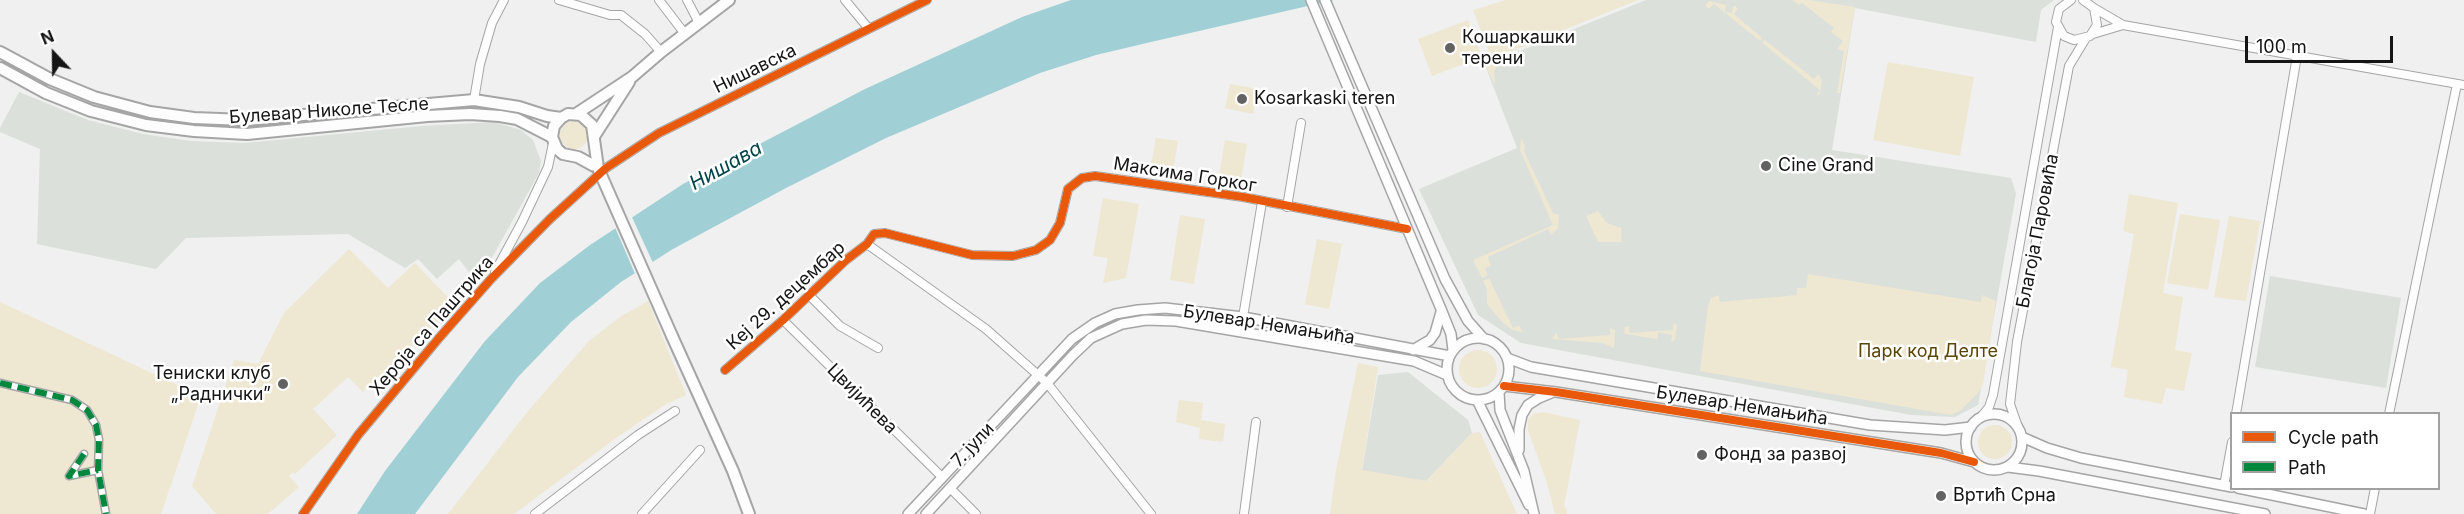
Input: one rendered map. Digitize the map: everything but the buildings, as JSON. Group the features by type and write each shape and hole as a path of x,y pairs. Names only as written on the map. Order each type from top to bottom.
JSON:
{"main road":[{"path":"578,157 588,152 632,77 729,0"},
{"name":"Булевар Николе Тесле","path":"0,52 50,79 94,97 150,112 194,118 246,120 474,100 519,107 561,118 576,114 632,77"},
{"name":"Булевар Николе Тесле","path":"0,68 46,93 91,111 146,125 175,129 247,134 427,116 470,114 516,119 552,140 563,154 578,157 600,170"},
{"path":"576,114 590,121 600,170 733,471 749,514"},
{"path":"552,140 554,126 561,118"}],"street":[{"path":"474,100 480,64 492,23 504,0"},
{"path":"559,0 579,8 610,15 621,15 645,34 661,52"},
{"path":"659,0 685,34"},
{"path":"687,0 699,23"},
{"path":"845,0 869,29"},
{"name":"Нишавска","path":"600,170 659,133 927,0"},
{"path":"1311,0 1442,309 1450,334 1451,353 1448,375 1452,386 1460,395 1477,400 1489,398 1501,389 1508,377 1507,358 1499,347 1484,339 1468,321 1445,279 1324,0"},
{"name":"Благоја Паровића","path":"1981,417 1989,407 1993,394 2058,27 2056,18 2059,9 2071,0"},
{"path":"2083,0 2123,25 2461,85 2389,412"},
{"path":"2089,36 2097,25 2094,8"},
{"path":"2058,27 2069,39 2089,36 2123,25"},
{"name":"Благоја Паровића","path":"2018,427 2010,404 2016,342 2069,66 2089,36"},
{"path":"2236,412 2297,56"},
{"path":"1287,207 1301,123"},
{"name":"Хероја са Паштрика","path":"491,279 548,167 552,140"},
{"name":"Хероја са Паштрика","path":"303,514 358,435 491,279 600,170"},
{"name":"Максима Горког","path":"1036,250 1050,240 1060,223 1068,189 1082,178 1095,176 1243,197 1407,229"},
{"name":"Максима Горког","path":"1243,317 1262,202"},
{"name":"Кеј 29. децембар","path":"725,370 783,320 846,260 867,244 874,234 885,233 972,255 1013,256 1036,250"},
{"path":"867,244 986,329 1047,383 1151,514"},
{"name":"Кеј 29. децембар","path":"809,295 840,326 878,348"},
{"name":"Булевар Немањића","path":"1038,375 1079,333 1115,314 1165,308 1243,317 1413,350 1451,353"},
{"path":"1413,350 1435,333 1442,309"},
{"name":"Булевар Немањића","path":"1047,383 1091,338 1122,324 1161,319 1413,362 1448,375"},
{"name":"Цвијићева","path":"783,320 942,477"},
{"path":"1451,353 1465,341 1484,339"},
{"name":"Булевар Немањића","path":"1507,358 1531,367 1870,425 1945,430 1971,427"},
{"name":"7. јули","path":"908,514 1038,375"},
{"path":"0,383 72,400 87,410 96,425 99,440 98,470 106,514"},
{"name":"7. јули","path":"926,514 1047,383"},
{"path":"1501,389 1500,410 1529,486 1534,514"},
{"name":"Булевар Немањића","path":"1501,389 1556,392 1941,453 1974,462"},
{"path":"1519,458 1518,429 1522,415 1528,405 1556,392"},
{"path":"1477,400 1534,514"},
{"path":"535,514 638,435 675,411"},
{"path":"2008,467 2018,458 2023,444 2018,427 2012,421 1997,414 1981,417 1971,427 1966,441 1967,449 1974,462 1990,470 2008,467 2039,471 2265,514"},
{"path":"1244,514 1256,422"},
{"path":"2022,437 2047,448 2081,458 2228,486 2227,466 2230,452"},
{"path":"642,514 700,450"},
{"path":"84,454 69,476 98,470"},
{"path":"950,488 976,514"},
{"path":"2243,490 2364,514"},
{"path":"2370,514 2375,490"}],"shaded area":[{"path":"1646,0 2054,0 2041,10 2036,42 1855,8 1832,150 2011,178 2016,194 1978,405 1955,417 1911,415 1521,343 1478,315 1419,189 1517,148 1485,65"},
{"path":"19,92 88,120 143,134 191,141 244,143 422,126 494,122 521,130 533,140 541,161 539,173 489,263 474,279 459,259 437,279 418,259 405,268 348,234 186,238 156,269 37,244 40,149 0,132"},
{"path":"2270,276 2401,298 2386,388 2255,367"},
{"path":"1408,372 1468,420 1472,433 1426,481 1362,471 1378,375"}],"green space":[{"path":"1506,0 1638,0 1492,59 1473,10"},
{"path":"1792,0 1809,0 1855,7 1840,93 1837,93 1844,51 1837,49 1843,41 1831,32 1834,28 1802,3 1799,5"},
{"path":"1709,1 1726,5 1725,12 1732,13 1733,6 1735,6 1738,9 1734,14 1762,38 1760,41 1714,4 1709,9 1705,5"},
{"name":"Кошаркашки терени","path":"1468,20 1482,57 1432,76 1418,39"},
{"path":"1765,40 1814,79 1819,74 1822,81 1819,95 1816,95 1820,90 1762,43"},
{"path":"1507,57 1494,71 1495,85 1485,65"},
{"path":"1888,62 1974,77 1960,156 1873,140"},
{"name":"Kosarkaski teren","path":"1230,84 1258,89 1253,114 1225,108"},
{"path":"574,121 584,125 588,135 584,145 574,149 564,145 560,135 564,125"},
{"path":"1156,138 1178,141 1173,170 1151,166"},
{"path":"1521,138 1525,146 1524,151 1553,213 1559,215 1558,228 1551,235 1548,229 1488,257 1491,266 1485,268 1488,275 1482,278 1473,260 1553,225 1520,150"},
{"path":"1225,140 1247,144 1241,180 1219,176"},
{"path":"2129,194 2178,203 2163,293 2183,297 2175,350 2192,353 2184,391 2166,388 2162,404 2124,397 2128,370 2111,367 2134,234 2123,231"},
{"path":"1103,198 1139,204 1126,278 1103,283 1108,258 1093,256"},
{"path":"1598,211 1607,223 1621,228 1622,242 1598,242 1586,216"},
{"path":"2180,214 2220,220 2208,290 2167,283"},
{"path":"1180,215 1205,219 1194,284 1170,280"},
{"path":"2229,216 2260,221 2246,301 2214,297"},
{"path":"1317,239 1342,244 1329,309 1305,304"},
{"name":"Тениски клуб „Раднички”","path":"349,249 388,288 415,263 455,305 363,392 348,377 313,409 337,435 295,474 293,472 289,476 299,487 268,514 216,514 192,486 234,360 258,364 284,313"},
{"name":"Парк код Делте","path":"1808,274 1981,302 1982,295 1996,301 1983,384 1978,393 1960,411 1951,415 1700,371 1711,298 1719,295 1720,302 1797,295 1797,288 1806,288"},
{"path":"1489,278 1513,328 1519,325 1523,333 1511,329 1501,321 1487,304 1487,290 1483,281"},
{"path":"648,301 686,395 666,404 616,438 514,514 448,514 528,411 589,341 620,317"},
{"path":"0,302 201,396 161,514 0,514"},
{"path":"1673,323 1677,325 1675,340 1671,342 1672,335 1658,332 1657,339 1624,332 1625,327 1629,326 1629,333 1673,330"},
{"path":"1610,328 1615,330 1614,348 1602,343 1552,339 1556,332 1559,339 1610,335"},
{"path":"1478,350 1485,351 1491,356 1496,362 1496,376 1491,382 1485,387 1478,388 1471,387 1465,382 1460,376 1459,369 1460,362 1465,356 1471,351"},
{"path":"1358,363 1378,367 1362,470 1426,481 1472,433 1480,432 1517,514 1330,514 1336,470"},
{"path":"1179,400 1203,403 1201,420 1225,424 1223,442 1199,439 1200,428 1176,422"},
{"path":"1543,412 1580,420 1564,506 1567,514 1555,514 1547,483 1528,430 1528,420 1533,414"},
{"path":"1995,425 2007,430 2012,442 2007,454 1995,459 1983,454 1978,442 1983,430"}],"water":[{"name":"Нишава","path":"1071,0 1334,0 1096,55 1040,73 886,138 786,188 673,249 621,282 571,322 518,377 415,514 357,514 385,471 485,341 540,283 590,245 683,184 865,89 1022,17"}],"pier":[{"path":"631,215 654,265 636,276 614,225"}],"marked path":[{"path":"0,383 72,400 87,410 96,425 99,440 98,470 106,514"},
{"path":"84,454 69,476 98,470"}],"cycle path":[{"path":"303,514 358,435 439,338 491,279 550,219 606,168 659,133 927,0"},
{"path":"725,370 783,320 846,260 867,244 874,234 885,233 972,255 1013,256 1036,250 1050,240 1060,223 1068,189 1082,178 1095,176 1243,197 1407,229"},
{"path":"1504,386 1556,392 1941,453 1974,462"}],"place":[{"name":"Кошаркашки терени","path":"1450,48"},
{"name":"Kosarkaski teren","path":"1242,99"},
{"name":"Cine Grand","path":"1766,166"},
{"name":"Тениски клуб „Раднички”","path":"283,384"},
{"name":"Фонд за развој","path":"1702,455"},
{"name":"Вртић Срна","path":"1941,496"}]}
